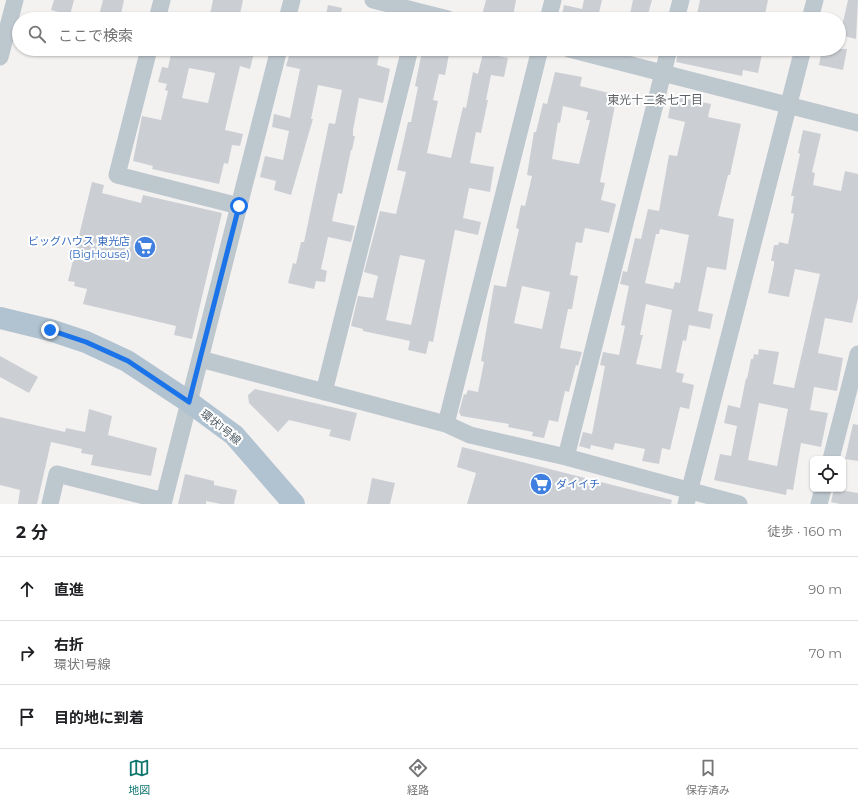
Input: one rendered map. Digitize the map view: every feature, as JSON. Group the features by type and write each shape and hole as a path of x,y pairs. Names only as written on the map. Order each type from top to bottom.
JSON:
{"main road":[{"name":"環状1号線","path":"0,318 50,330 86,342 128,361 189,402 234,435 294,504"}],"street":[{"path":"0,58 15,0"},
{"path":"159,12 162,0"},
{"path":"289,12 292,0"},
{"path":"372,0 420,10"},
{"path":"550,12 553,0"},
{"path":"678,12 681,0"},
{"path":"812,12 815,0"},
{"path":"147,56 117,175 239,206"},
{"path":"50,504 57,474 164,503 277,56"},
{"path":"324,392 408,56"},
{"path":"446,424 538,56"},
{"path":"596,56 858,123"},
{"path":"566,457 667,56"},
{"path":"687,497 801,56"},
{"path":"832,456 858,354"},
{"path":"200,359 446,424 470,435 566,457 687,497 740,504"},
{"path":"819,504 822,492"}],"building":[{"path":"54,0 74,0 71,12 59,12 51,10"},
{"path":"103,0 124,0 121,12 100,12"},
{"path":"213,0 243,0 240,12 210,12"},
{"path":"486,0 516,0 514,12 483,12"},
{"path":"584,0 602,0 599,12 562,12 564,5 582,9"},
{"path":"633,0 652,0 649,12 630,12"},
{"path":"700,0 768,0 765,12 697,12"},
{"path":"848,0 858,0 856,39 846,36 845,12"},
{"path":"328,5 342,8 341,12 326,12"},
{"path":"171,56 253,56 250,69 240,66 225,130 243,134 240,146 232,145 228,164 224,163 219,184 152,169 153,166 133,161 142,116 161,120 168,91 165,90 167,84 158,82 162,67 168,68","holes":["189,68 215,73 208,103 182,98"]},
{"path":"289,56 379,56 377,65 390,69 383,103 359,98 353,130 353,136 355,136 352,150 342,194 338,193 332,221 355,226 351,242 328,237 321,269 327,271 325,282 316,281 314,289 288,283 293,263 296,264 301,242 304,242 329,123 335,124 342,90 318,85 311,119 313,119 291,195 274,190 276,181 260,177 265,156 283,160 289,131 272,127 274,114 290,118 300,69 286,66"},
{"path":"421,56 449,56 445,75 439,74 433,100 438,101 427,153 451,158 463,107 466,108 473,72 478,74 482,56 498,56 508,58 504,77 491,75 486,100 488,100 481,133 476,132 470,163 494,167 490,192 469,188 463,218 481,222 478,235 455,230 433,342 429,341 426,354 408,350 410,341 363,331 363,329 351,326 358,296 373,298 378,276 364,272 380,211 396,214 406,172 397,170 408,122 411,122 418,87 415,86","holes":["400,255 425,260 411,325 386,320"]},
{"path":"677,56 762,56 758,73 743,70 742,76 676,62"},
{"path":"821,56 846,56 843,70 819,65"},
{"path":"555,72 582,77 580,86 617,95 600,182 605,183 601,200 616,204 609,233 585,228 582,243 576,242 570,275 578,276 572,309 568,309 560,348 582,352 578,366 576,365 569,392 565,391 558,422 549,420 544,438 532,436 533,432 508,427 509,424 461,416 459,412 464,394 466,395 468,390 478,392 484,362 481,361 494,285 506,287 519,229 516,228 521,205 525,206 532,176 527,175 534,132 536,132 543,103 547,104","holes":["563,106 588,112 586,120 590,120 579,164 552,159 558,122 560,123","522,286 550,292 542,329 514,323"]},
{"path":"672,96 711,104 708,117 741,124 730,175 728,175 718,216 734,219 726,270 707,267 698,311 713,314 710,329 689,325 686,341 683,340 676,372 684,374 682,382 694,385 689,409 680,407 670,450 662,448 659,464 642,461 645,449 615,443 613,450 591,445 590,449 579,446 583,432 592,434 605,366 600,365 603,352 619,355 625,326 621,325 629,286 620,284 623,271 627,272 635,238 641,239 648,209 659,211 669,155 677,156 685,122 668,118","holes":["660,229 689,235 680,283 675,282 673,289 645,283 656,234 659,234","646,304 672,310 661,369 636,364 643,335 640,335"]},
{"path":"803,130 821,134 812,172 815,173 813,185 841,191 845,171 858,174 858,298 852,323 825,318 818,353 843,358 837,391 814,387 810,410 828,413 821,447 801,443 793,490 787,489 786,495 714,480 720,454 731,456 737,426 724,423 728,405 740,408 746,378 747,379 751,359 753,359 754,354 758,355 759,349 779,352 773,384 794,388 820,274 795,269 789,297 768,293 774,265 774,261 771,261 774,245 778,245 779,242 788,244 794,214 791,213 794,196 791,196 800,154 798,153","holes":["759,403 788,409 777,466 748,460"]},
{"name":"ビッグハウス 東光店 (BigHouse)","path":"92,182 104,185 102,193 141,203 143,195 222,213 192,339 174,335 176,326 83,304 87,289 74,286 75,282 68,281"},
{"path":"0,356 38,377 29,393 0,377"},
{"path":"255,389 357,413 350,441 329,436 331,430 289,420 278,432 249,403 248,395"},
{"path":"89,409 112,416 108,435 157,448 151,476 91,465 93,455 81,453 82,449 51,442 37,504 18,504 20,490 0,485 0,417 65,432 66,428 85,432"},
{"path":"853,424 858,425 858,461 846,459"},
{"name":"ダイイチ","path":"462,447 672,500 671,504 467,504 476,473 457,467"},
{"path":"185,474 214,481 214,485 237,490 234,504 221,504 206,501 206,504 178,504"},
{"path":"372,478 395,483 390,504 367,504"},
{"path":"846,491 858,493 858,504 840,504 831,502 833,492"}],"place":[{"name":"ビッグハウス 東光店 (BigHouse)","path":"145,247"},
{"name":"ダイイチ","path":"541,484"}],"district":[{"name":"東光十二条七丁目","path":"655,100"}],"route":[{"path":"50,330 86,342 128,361 189,402 239,206"}]}
